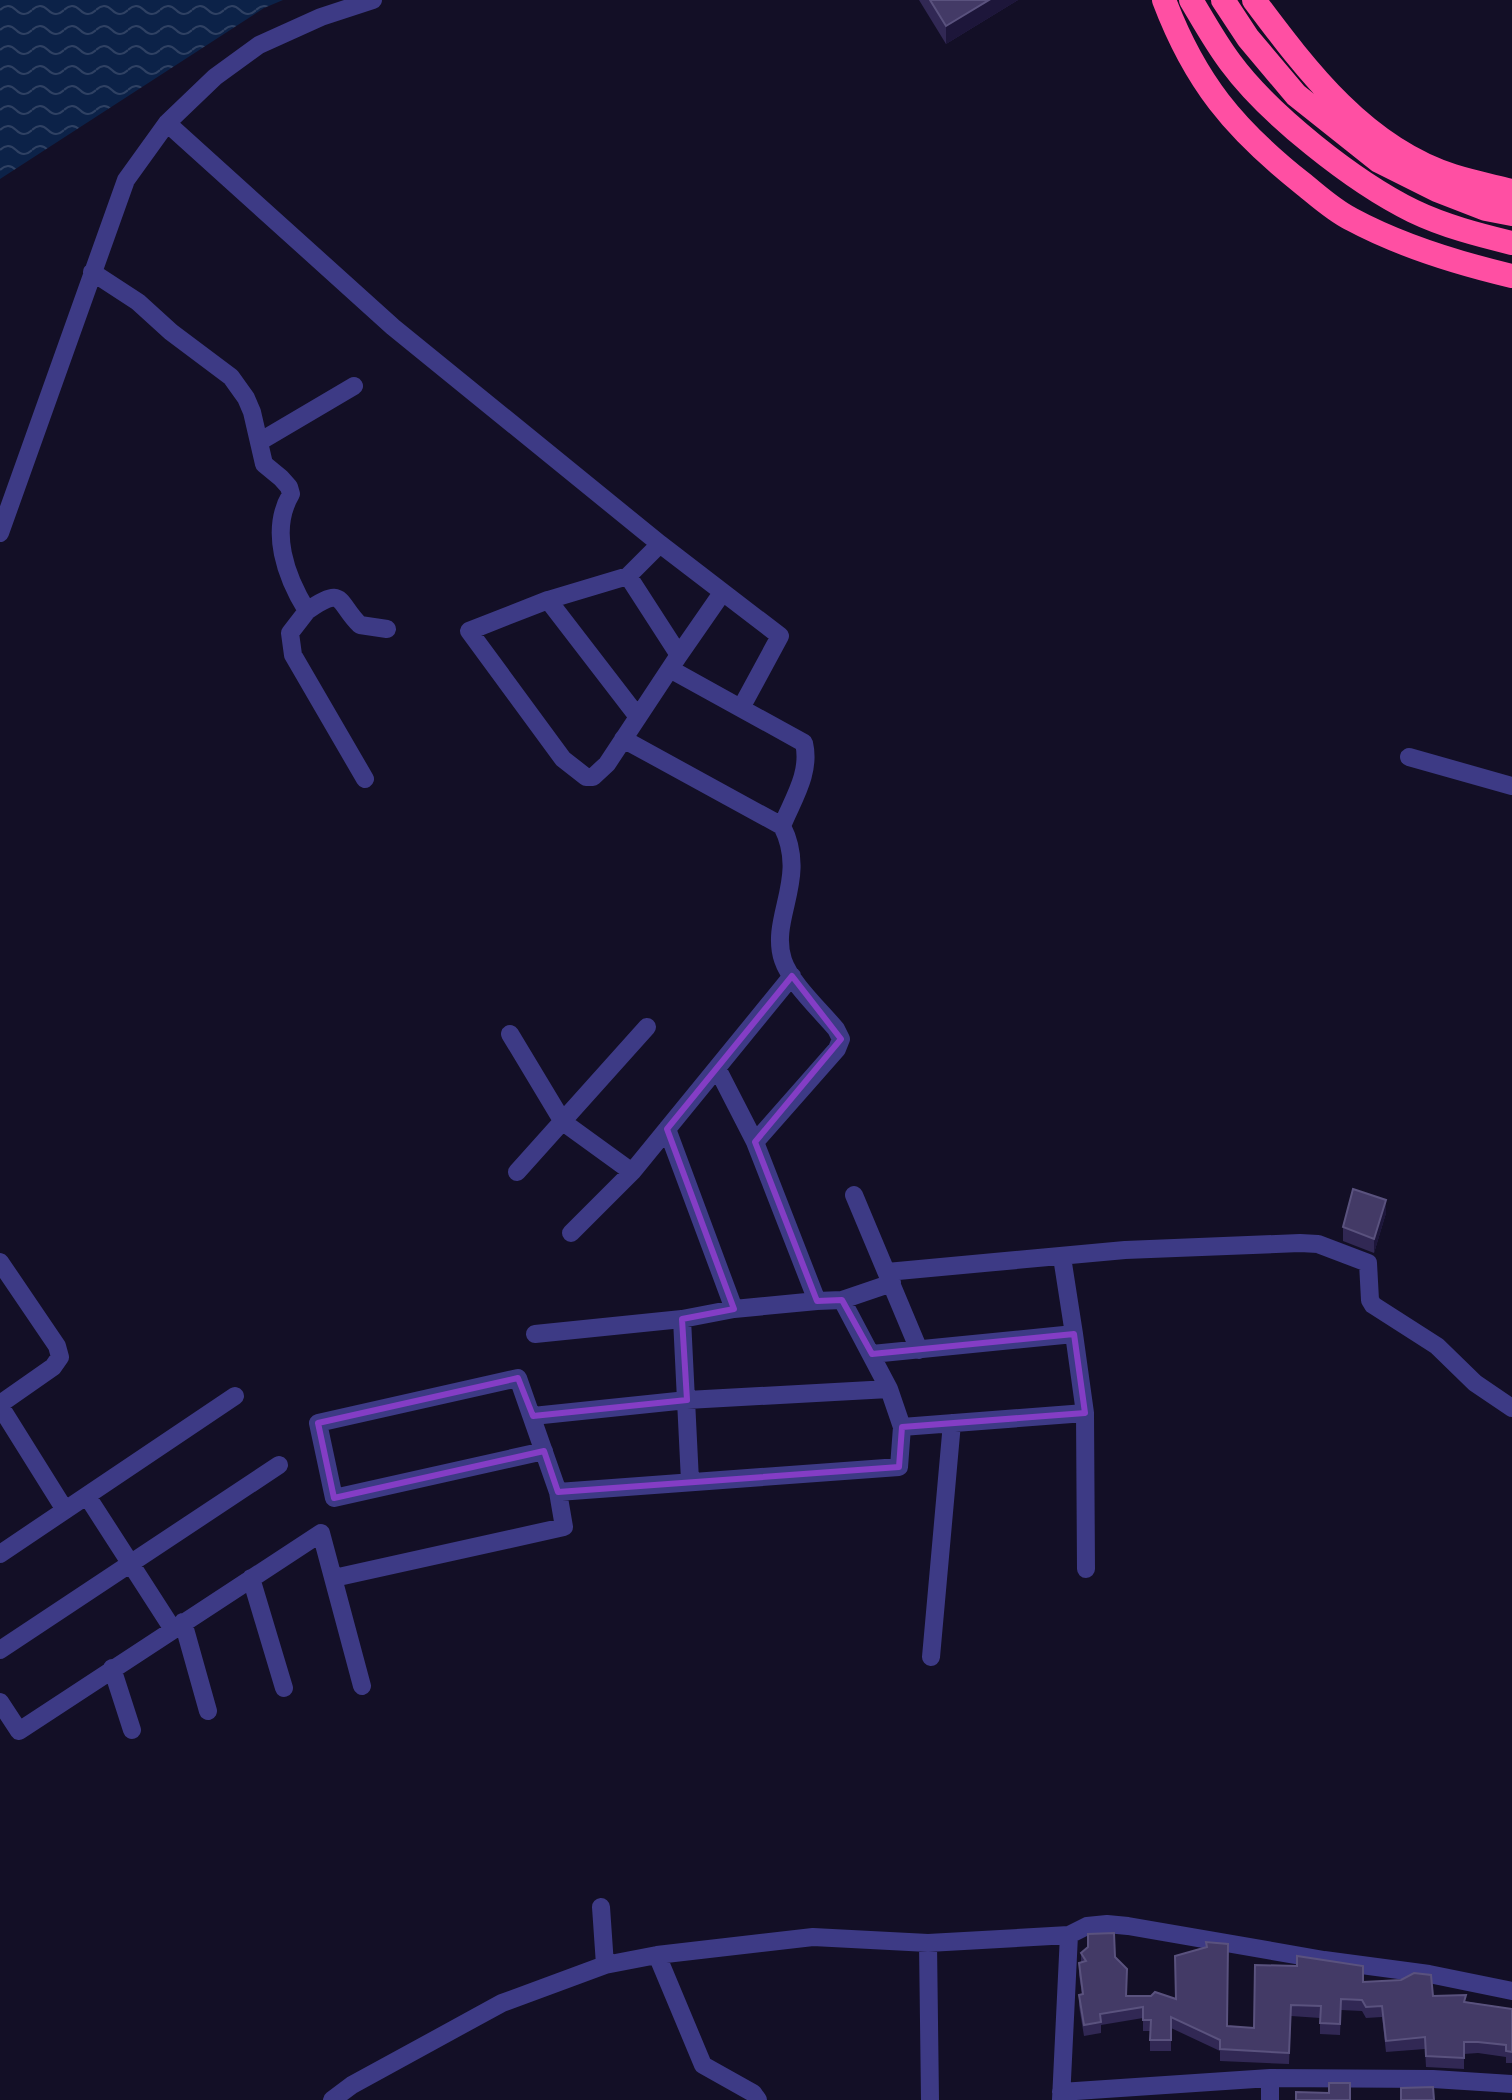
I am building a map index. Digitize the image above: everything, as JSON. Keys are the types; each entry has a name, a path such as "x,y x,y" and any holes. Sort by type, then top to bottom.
{"highway":[{"path":"1164,0 1176,30 1227,115 1260,149 1323,200 1348,218 1403,244 1512,276"},
{"path":"1191,0 1239,73 1274,111 1337,163 1414,211 1512,243"},
{"path":"1223,0 1248,38 1296,95 1379,161 1437,190 1486,209 1512,214"},
{"path":"1254,0 1329,94 1375,134 1417,161 1452,176 1512,191"}],"street":[{"path":"0,533 126,180 167,123 215,77 259,45 321,17 373,0"},
{"path":"167,123 393,327 660,544 780,636 741,708"},
{"path":"92,272 138,302 171,332 231,377 246,398 264,464 289,487 291,494 282,510 281,542 286,567 307,611"},
{"path":"259,442 354,386"},
{"path":"660,544 628,576 548,600 469,631 563,759 586,777 593,777 607,764 722,593"},
{"path":"628,576 675,662 741,708 804,743 807,756 805,772 782,826"},
{"path":"365,779 293,655 290,633 307,611 335,597 344,603 360,625 387,629"},
{"path":"548,600 638,717"},
{"path":"623,739 782,826 789,841 792,878 781,948 784,963 841,1039 837,1049 755,1142"},
{"path":"1409,757 1512,786"},
{"path":"571,1233 632,1172 792,976"},
{"path":"517,1172 647,1027"},
{"path":"510,1034 563,1122 632,1172"},
{"path":"717,1068 755,1142 817,1301"},
{"path":"667,1129 734,1309"},
{"path":"854,1195 919,1350"},
{"path":"535,1334 682,1319 734,1309 842,1300 890,1278 1062,1257 1125,1250 1318,1244 1368,1263 1373,1305 1437,1346 1475,1383 1512,1408"},
{"path":"1062,1257 1085,1413 1086,1569"},
{"path":"0,1262 57,1346 60,1357 53,1367 0,1405 65,1510"},
{"path":"558,1492 899,1467 902,1427 889,1389 842,1300"},
{"path":"682,1319 690,1481"},
{"path":"872,1354 1074,1334"},
{"path":"334,1578 564,1527 558,1492 533,1416 518,1378 318,1423 334,1498 544,1451"},
{"path":"533,1416 687,1400 889,1389"},
{"path":"0,1554 235,1396"},
{"path":"902,1427 1085,1413"},
{"path":"931,1657 952,1423"},
{"path":"0,1650 279,1465"},
{"path":"87,1496 130,1563 178,1625 208,1711"},
{"path":"0,1702 19,1731 321,1533 362,1686"},
{"path":"251,1578 284,1688"},
{"path":"112,1668 132,1730"},
{"path":"601,1907 605,1965"},
{"path":"332,2100 352,2085 502,2003 605,1965 657,1955 813,1937 928,1943 1069,1935 1087,1926 1107,1924 1429,1974 1512,1991"},
{"path":"1069,1935 1061,2096 1270,2078 1433,2079 1512,2084"},
{"path":"928,1943 930,2100"},
{"path":"657,1955 703,2065 753,2093 758,2100"},
{"path":"1270,2078 1270,2100"}],"highlighted area":[{"path":"792,976 841,1039 755,1142 817,1301 842,1300 872,1354 1074,1334 1085,1413 902,1427 899,1467 558,1492 544,1451 334,1498 318,1423 518,1378 533,1416 687,1400 682,1319 734,1309 667,1129"}],"water":[{"path":"0,0 283,0 264,8 0,179"}],"building":[{"path":"930,0 989,0 946,26"},
{"path":"1353,1189 1386,1200 1374,1239 1343,1227"},
{"path":"1114,1933 1115,1957 1127,1969 1126,1996 1151,1996 1155,1992 1176,1999 1175,1956 1207,1947 1206,1942 1228,1944 1227,2026 1254,2028 1255,1965 1297,1966 1297,1956 1363,1966 1363,1982 1401,1980 1414,1973 1431,1975 1433,1996 1466,1995 1464,2002 1512,2009 1512,2052 1506,2051 1506,2045 1464,2042 1464,2058 1426,2056 1425,2037 1386,2041 1382,2006 1366,2007 1362,2000 1341,1999 1340,2024 1320,2023 1321,2006 1291,2005 1289,2053 1220,2049 1220,2040 1171,2017 1171,2040 1150,2040 1151,2020 1143,2020 1143,2007 1100,2014 1101,2022 1084,2025 1079,1995 1083,1994 1079,1963 1086,1961 1081,1953 1088,1947 1088,1934"},
{"path":"1329,2083 1350,2083 1350,2100 1296,2100 1296,2092 1329,2093"},
{"path":"1433,2087 1434,2100 1401,2100 1401,2088"}]}
